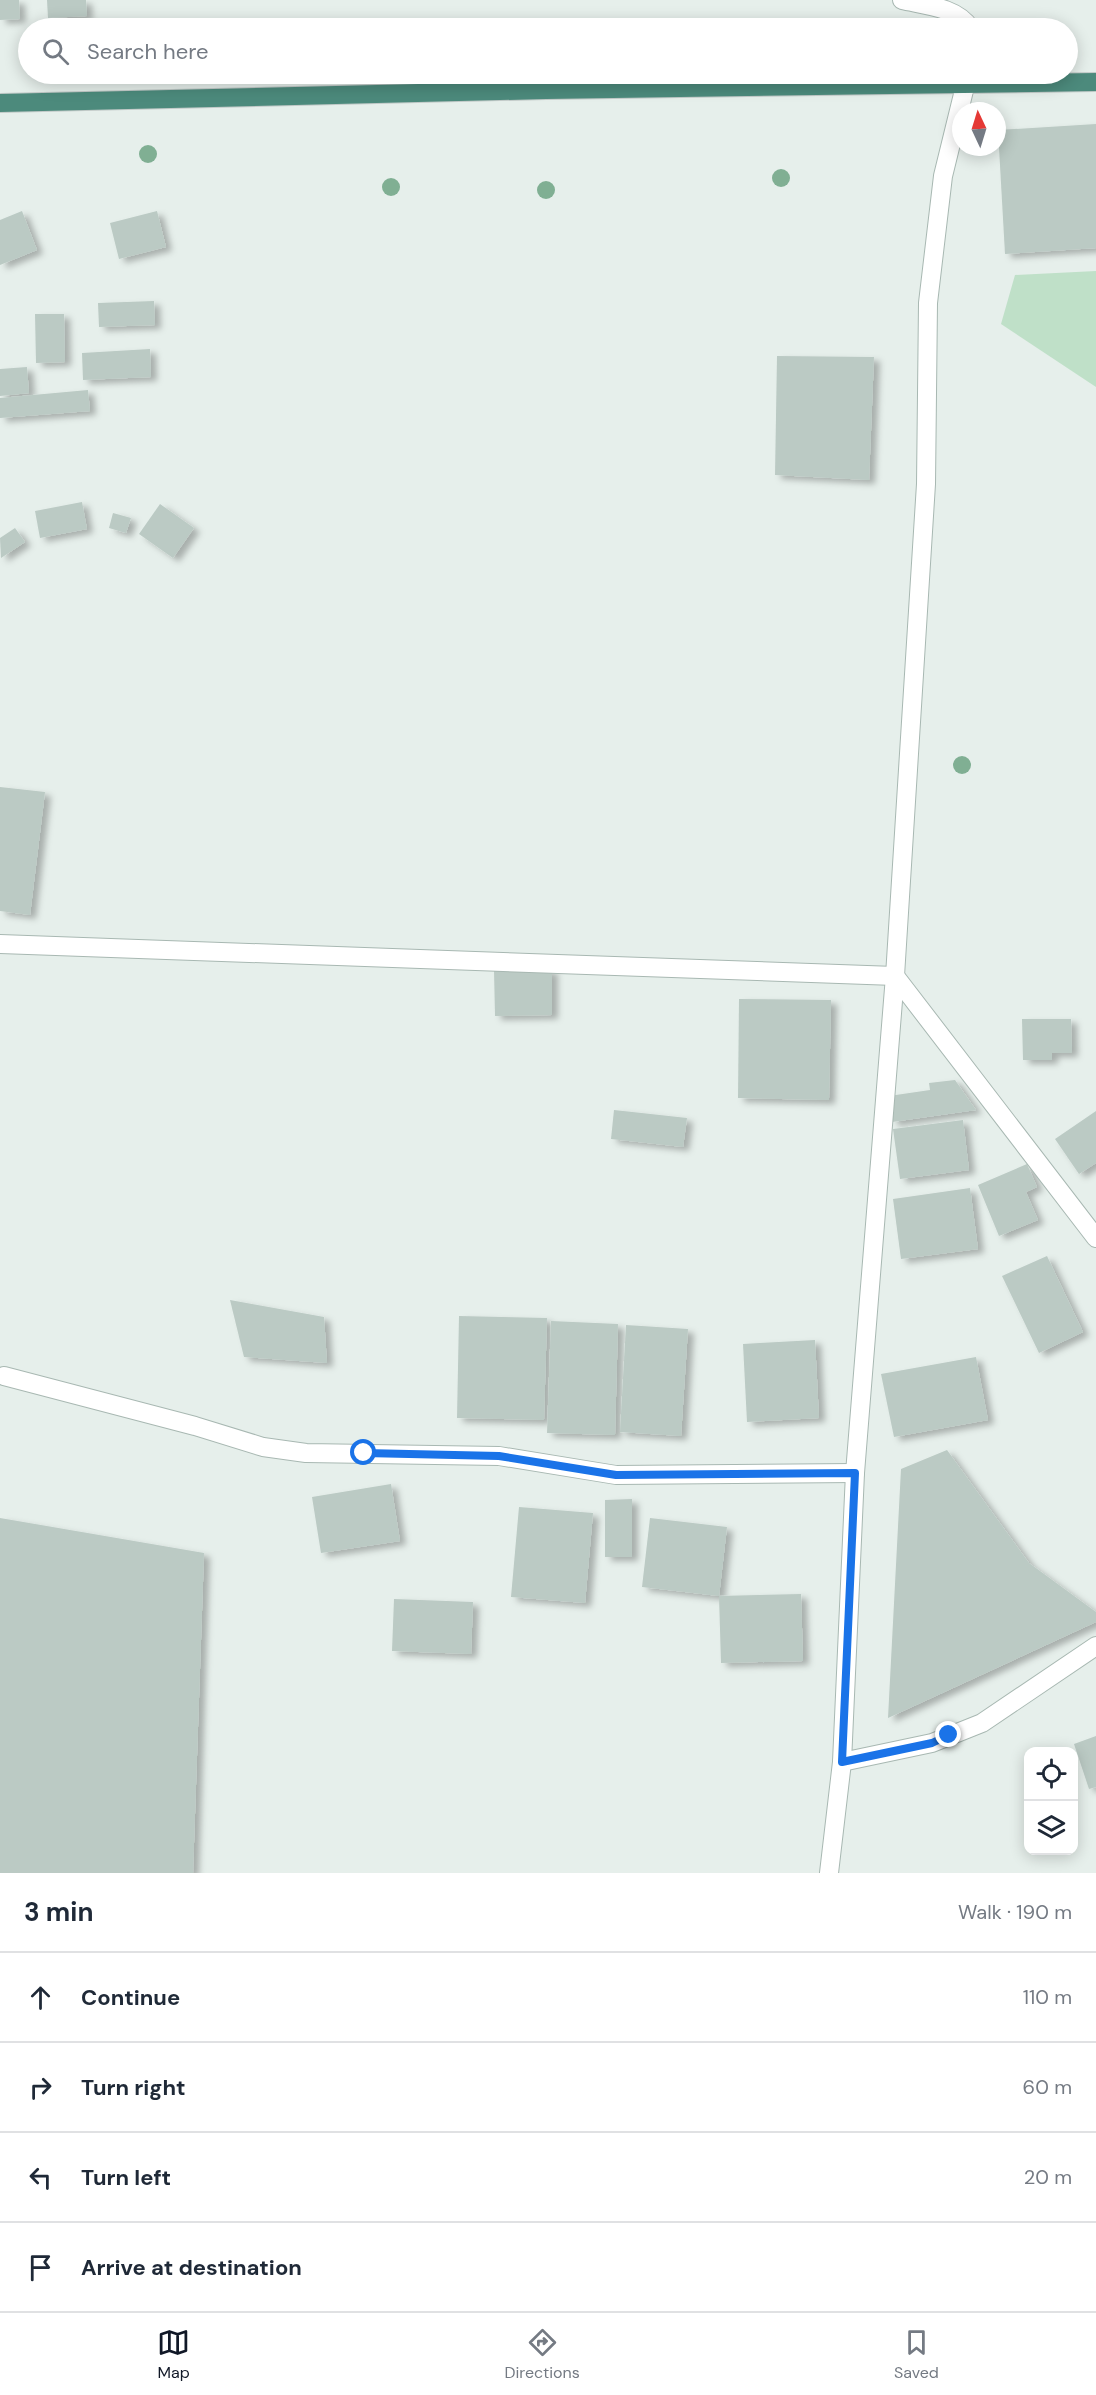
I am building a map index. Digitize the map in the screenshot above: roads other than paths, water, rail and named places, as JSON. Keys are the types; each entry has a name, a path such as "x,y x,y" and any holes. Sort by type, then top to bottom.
{"highway":[{"path":"1078,81 1096,82"},
{"path":"0,103 756,84"}],"street":[{"path":"902,0 942,8 960,18"},
{"path":"829,1873 842,1762 855,1473 895,976 926,484 928,303 943,176 966,84"},
{"path":"0,944 895,976"},
{"path":"895,976 1096,1238"},
{"path":"4,1376 263,1446 306,1453 499,1456 616,1475 855,1473"},
{"path":"842,1762 932,1743 982,1723 1096,1646"}]}
